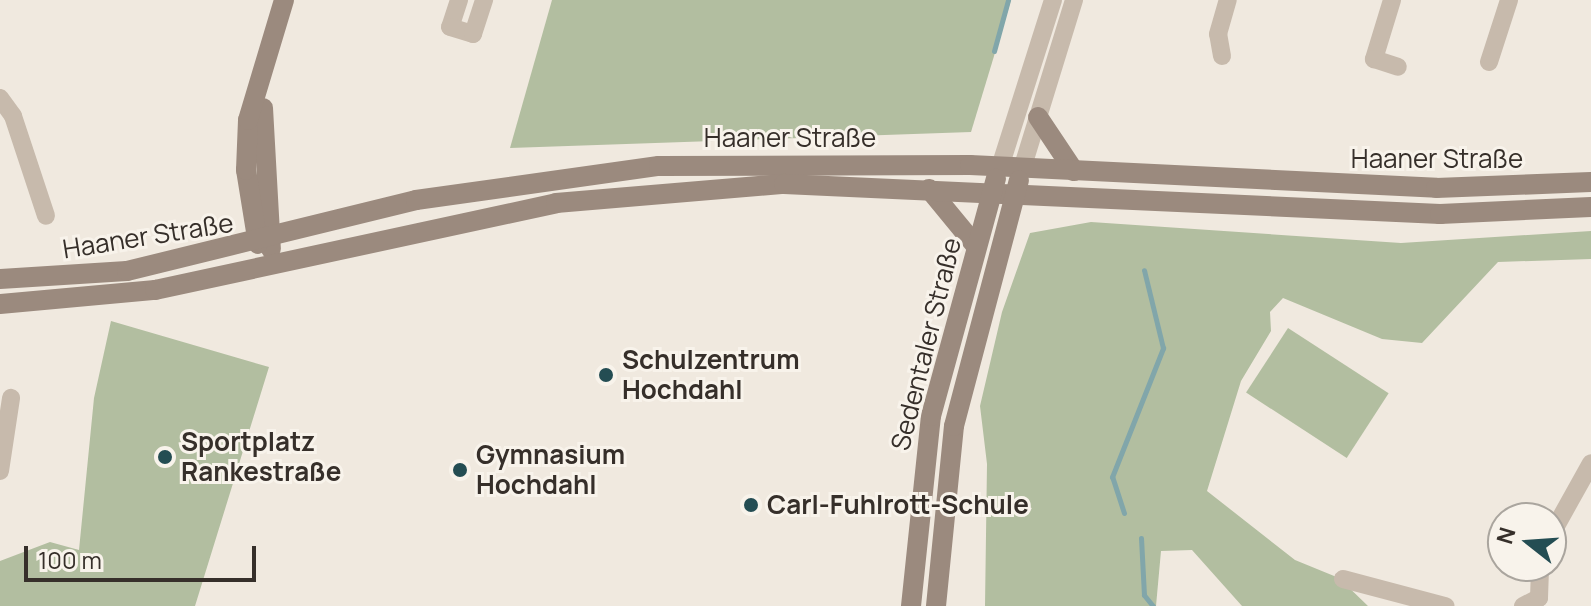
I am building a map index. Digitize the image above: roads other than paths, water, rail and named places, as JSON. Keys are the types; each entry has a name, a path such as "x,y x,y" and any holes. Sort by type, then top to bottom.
{"main road":[{"path":"284,0 269,44 246,147 268,245 289,260"},
{"path":"1038,117 1074,171"},
{"name":"Haaner Straße","path":"0,279 127,271 268,245 416,200 602,172 775,160 1000,167 1436,188 1591,182"},
{"name":"Sedentaler Straße","path":"911,606 931,416 1000,167"},
{"name":"Sedentaler Straße","path":"936,606 954,426 1022,169"},
{"name":"Haaner Straße","path":"0,304 100,297 238,273 556,203 784,184 1016,192 1440,214 1591,207"},
{"path":"929,189 976,246"},
{"path":"238,273 268,245"}],"street":[{"path":"459,0 450,27 473,34 484,0"},
{"path":"1000,167 1053,0"},
{"path":"1022,169 1074,0"},
{"path":"1222,56 1218,34 1228,0"},
{"path":"1392,0 1374,59 1398,67"},
{"path":"1489,62 1509,0"},
{"path":"0,98 24,143 46,216"},
{"path":"0,471 11,398"},
{"path":"1567,506 1591,463"},
{"path":"1343,579 1445,606"},
{"path":"1538,603 1539,582"}],"waterway":[{"path":"994,51 1008,0"},
{"path":"1124,513 1112,477 1163,348 1144,270"},
{"path":"1141,538 1144,595 1153,606"}],"place":[{"name":"Schulzentrum Hochdahl","path":"606,375"},
{"name":"Sportplatz Rankestraße","path":"165,457"},
{"name":"Gymnasium Hochdahl","path":"460,470"},
{"name":"Carl-Fuhlrott-Schule","path":"751,505"}]}
